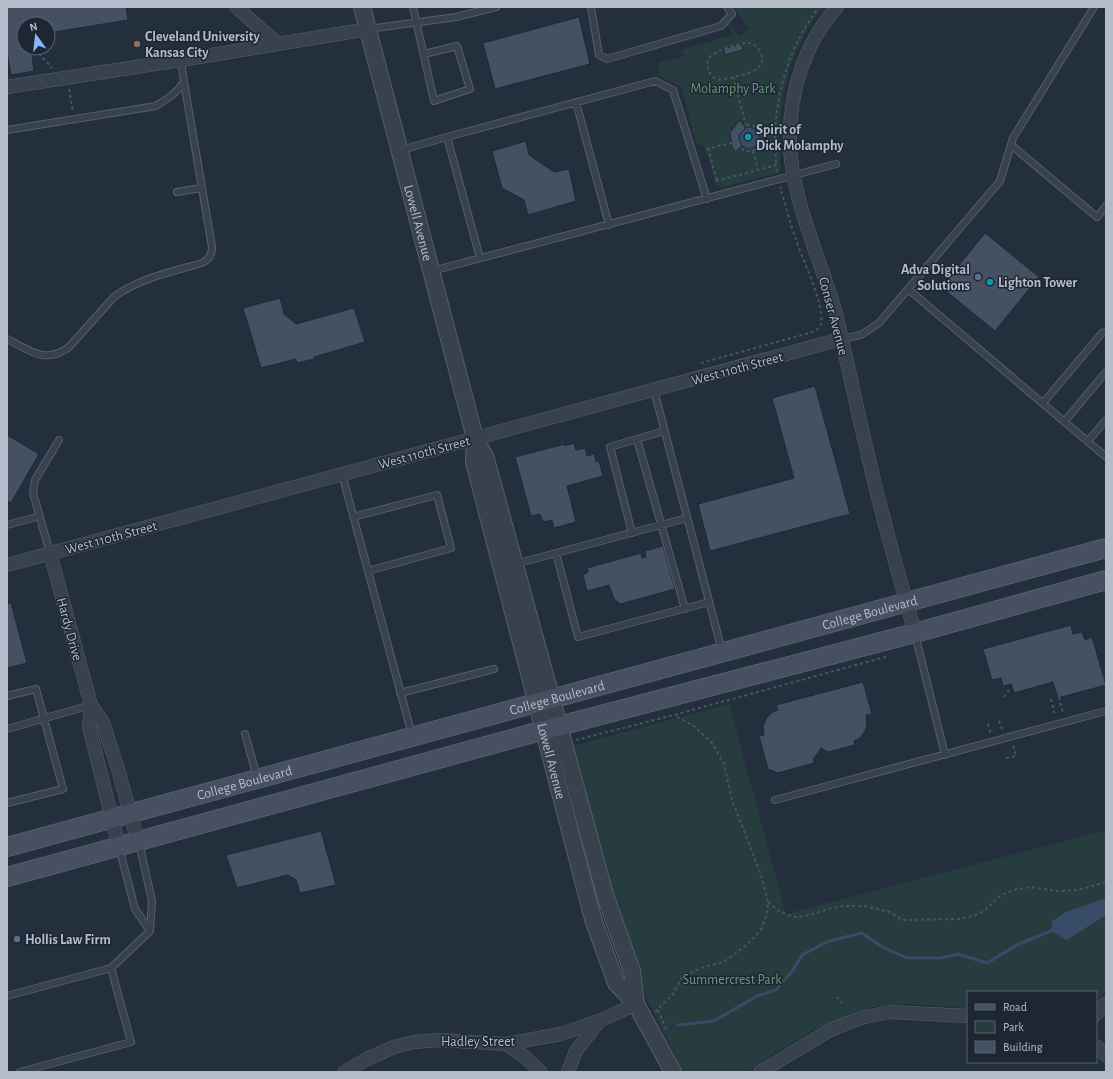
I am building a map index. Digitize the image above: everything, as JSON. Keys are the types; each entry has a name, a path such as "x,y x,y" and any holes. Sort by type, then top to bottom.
{"main road":[{"name":"College Boulevard","path":"7,847 1106,548"},
{"name":"College Boulevard","path":"7,877 551,728 915,633 1106,580"}],"street":[{"path":"236,7 278,44"},
{"name":"Lowell Avenue","path":"362,7 475,438 486,459 515,564 544,701"},
{"name":"Conser Avenue","path":"837,7 816,36 804,60 796,86 791,114 790,140 792,166 802,208 836,314 882,512 915,633"},
{"path":"7,87 368,29"},
{"name":"West 110th Street","path":"7,565 841,339"},
{"name":"Lowell Avenue","path":"475,438 474,462 544,701 588,903 595,926 616,983 636,1004 673,1072"},
{"name":"Hardy Drive","path":"50,553 91,705 103,723 131,813 138,842"},
{"name":"Hardy Drive","path":"91,705 89,726 119,847"},
{"path":"1097,1013 1106,1003"},
{"name":"Hadley Street","path":"344,1072 394,1046 414,1042 439,1040 506,1044 561,1034 598,1021 636,1004"},
{"path":"760,1072 832,1029 864,1017 890,1012 967,1016"},
{"path":"568,1072 576,1051 598,1021"},
{"path":"506,1044 525,1057 542,1072"},
{"path":"1097,1047 1106,1055"}],"lane":[{"path":"413,7 434,101 470,89 457,46 424,54"},
{"path":"368,29 456,17 496,7"},
{"path":"591,7 599,55 607,59 721,26 732,14 727,7"},
{"path":"841,339 861,335 879,323 1000,181 1013,138 1094,7"},
{"path":"7,338 38,355 44,356 56,354 69,347 114,297 123,290 141,282 207,260 210,256 212,247 201,188 181,60"},
{"path":"399,150 655,81 673,90 707,199"},
{"path":"7,130 156,106 169,98 184,82"},
{"path":"576,102 609,224"},
{"path":"447,137 480,258"},
{"path":"1011,145 1097,217 1106,206"},
{"path":"431,272 836,164"},
{"path":"177,192 201,188"},
{"path":"908,289 1106,457"},
{"path":"1043,402 1102,333 1106,332"},
{"path":"1065,421 1106,372"},
{"path":"654,390 722,653"},
{"path":"1088,441 1106,420"},
{"path":"632,533 610,447 664,431"},
{"path":"637,438 685,608"},
{"path":"50,553 33,493 35,480 59,440"},
{"path":"342,474 412,737"},
{"path":"353,517 436,495 451,548 368,571"},
{"path":"7,525 40,516"},
{"path":"515,564 687,518"},
{"path":"556,553 578,637 709,602"},
{"path":"915,633 945,755"},
{"path":"400,693 494,669"},
{"path":"7,696 36,689 45,718 62,788 7,803"},
{"path":"7,729 91,705"},
{"path":"775,800 1106,711"},
{"path":"245,734 258,779"},
{"path":"7,996 111,968 150,931 152,901 138,842"},
{"path":"119,847 135,908 150,931"},
{"path":"20,1072 131,1042 111,968"}],"path":[{"path":"750,43 758,48 762,61 758,68 753,72 733,77 722,80 716,79 711,75 707,63 710,57 719,51 743,44 750,43"},
{"path":"733,77 746,125"},
{"path":"746,125 754,125 758,127 762,134 762,143 753,151 743,150 736,142 736,134 738,130 746,125"},
{"path":"701,363 813,332 818,330 821,325 817,300 804,258 795,237 778,180 775,131 762,134"},
{"path":"736,142 707,149 717,181 776,165"},
{"path":"753,151 758,170"},
{"path":"573,741 890,656"},
{"path":"1004,697 1009,690"},
{"path":"1059,696 1064,713"},
{"path":"1051,699 1055,716"},
{"path":"646,1022 673,994 682,977 701,968 723,962 735,954 752,940 762,928 767,914 768,902 761,875 732,800 724,764 712,743 694,726 674,715"},
{"path":"988,724 991,735"},
{"path":"768,902 779,911 793,917 806,916 843,906 864,906 890,912 902,920 960,918 973,916 984,911 1000,896 1013,890 1030,887 1058,891 1078,890 1106,882"},
{"path":"837,997 842,1003"}],"green space":[{"name":"Molamphy Park","path":"733,7 824,7 800,44 786,83 780,125 781,168 778,173 723,187 717,186 715,183 706,148 696,142 681,87 660,76 658,63 684,56 682,50 734,34 728,26 729,24 739,36 749,29"},
{"name":"Summercrest Park","path":"729,704 786,914 1106,830 1106,991 1097,999 1097,991 967,991 967,1008 903,1004 878,1006 858,1011 812,1031 747,1072 683,1072 643,990 627,945 572,747"}],"water":[{"path":"749,128 756,131 759,138 756,145 749,148 742,145 739,138 742,131"},
{"path":"1106,898 1106,915 1067,940 1051,931 1052,921 1066,912"}],"building":[{"path":"7,7 126,7 128,20 56,32 56,16 16,16 16,56 32,56 34,71 11,75 7,52"},
{"path":"579,17 590,64 495,89 483,43"},
{"path":"741,44 743,50 725,55 724,49"},
{"path":"741,120 745,129 740,134 739,139 742,146 735,152 732,147 730,133"},
{"path":"526,141 529,155 554,172 569,169 576,201 528,215 524,200 502,188 492,151"},
{"name":"Lighton Tower","path":"985,233 1039,277 995,331 941,287"},
{"path":"280,298 284,314 296,324 354,308 365,342 314,357 314,359 297,363 296,359 261,368 243,308"},
{"path":"815,386 850,514 710,551 698,504 794,478 772,398"},
{"path":"7,435 39,454 11,503 7,501"},
{"path":"574,443 576,450 585,448 587,456 594,454 596,462 599,461 603,476 567,486 576,522 554,528 552,520 543,522 540,514 531,516 515,457"},
{"path":"663,546 675,589 620,604 614,599 609,585 587,591 583,575 588,572 587,568 641,553 642,558 646,557 645,551"},
{"path":"11,603 27,663 7,668 7,604"},
{"path":"1071,625 1073,634 1082,632 1085,640 1092,637 1106,685 1058,698 1053,682 1014,693 1011,684 1003,686 1001,678 992,680 983,649"},
{"path":"863,682 872,714 866,715 867,724 865,731 860,738 854,741 855,745 828,752 821,748 813,760 814,763 778,773 768,769 759,736 764,735 763,727 766,719 771,713 778,710 776,705"},
{"path":"321,831 336,885 300,893 296,880 288,875 237,888 226,855"}],"waterway":[{"path":"678,1025 714,1021 757,996 776,990 793,970 802,955 829,941 862,933 882,947 907,958 941,958 958,954 987,963 1019,944 1051,931"}],"place":[{"name":"Cleveland University Kansas City","path":"137,44"},
{"name":"Spirit of Dick Molamphy","path":"748,137"},
{"name":"Adva Digital Solutions","path":"978,277"},
{"name":"Lighton Tower","path":"990,282"},
{"name":"Hollis Law Firm","path":"17,939"}]}
